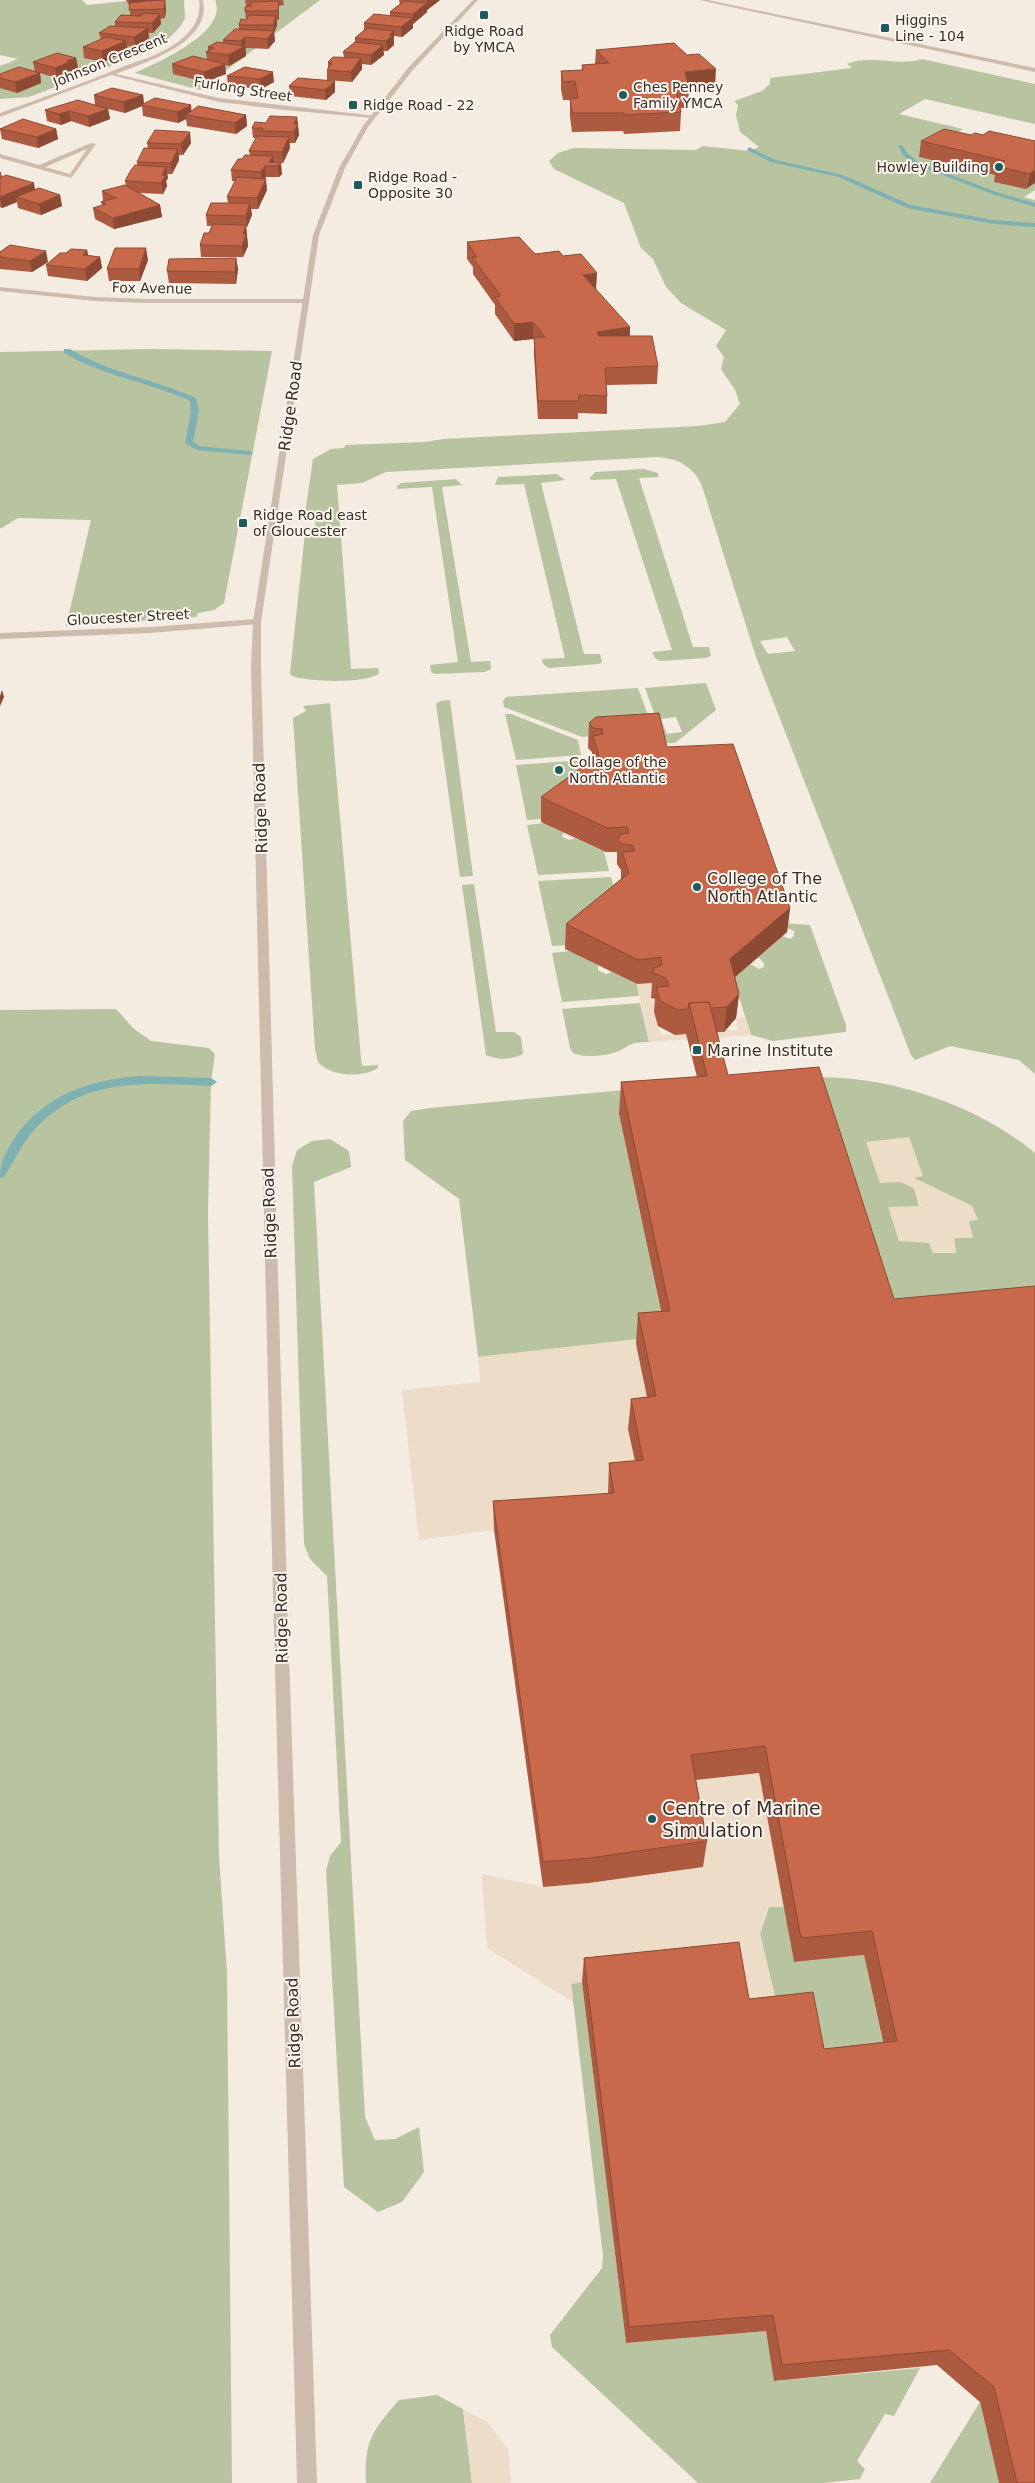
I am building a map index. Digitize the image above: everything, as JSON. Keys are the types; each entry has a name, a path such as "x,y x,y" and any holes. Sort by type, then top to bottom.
{"street":[{"name":"Johnson Crescent","path":"0,115 112,74 170,49 183,40 199,22 203,7 201,0"},
{"name":"Ridge Road","path":"307,2483 280,1606 279,1496 266,1120 256,674 257,622 316,235 353,147 373,116 401,78 476,0"},
{"path":"701,0 1035,70"},
{"name":"Furlong Street","path":"112,74 196,96 226,101 320,113 373,116"},
{"path":"0,106 14,109"},
{"path":"0,156 71,176 94,144 40,167"},
{"name":"Fox Avenue","path":"0,289 135,300 305,301"},
{"name":"Gloucester Street","path":"0,636 150,630 257,622"}],"green space":[{"path":"0,0 82,0 87,5 135,0 184,0 185,18 180,27 160,47 29,97 0,99 0,66 18,59 0,55"},
{"path":"215,0 320,0 200,90 135,73 174,54 202,35 212,24 216,12"},
{"path":"922,59 1035,84 1035,124 925,99 899,114 963,129 920,157 1002,176 1026,189 1035,183 1035,190 1024,197 1035,200 1035,1074 1019,1060 950,1046 915,1060 911,1055 756,657 702,486 695,474 684,465 672,459 657,457 386,472 362,483 337,485 351,669 378,668 379,673 373,677 363,679 323,681 299,678 292,676 290,673 305,533 313,533 316,529 315,521 304,521 313,459 331,449 344,448 346,445 698,426 725,422 740,404 735,390 721,369 724,357 716,346 726,330 681,303 666,287 653,259 641,248 624,203 554,169 549,161 558,153 574,148 696,150 703,146 750,151 759,147 740,132 736,115 738,105 734,101 762,91 770,84 770,78 852,68 847,64 856,61 913,61","holes":["787,637 795,651 768,654 760,641"]},
{"path":"151,349 272,351 224,603 214,610 198,613 197,617 66,626 91,520 18,518 0,529 0,352"},
{"path":"644,469 658,473 658,477 639,478 693,647 709,647 711,656 706,658 660,661 655,658 652,652 672,650 616,479 591,480 590,478 595,472"},
{"path":"557,474 565,480 541,483 584,654 600,654 602,662 599,664 549,668 543,664 542,659 565,658 524,484 495,485 498,477"},
{"path":"456,479 462,485 442,487 471,662 490,661 491,669 485,672 435,674 431,672 430,665 458,662 432,487 397,489 397,486 401,483"},
{"path":"706,683 716,710 675,743 665,743 645,688","holes":["676,717 682,732 667,734 661,719"]},
{"path":"638,688 654,732 582,737 504,707 503,701 506,697"},
{"path":"450,700 473,876 460,877 436,704 440,701"},
{"path":"330,703 362,1066 378,1065 378,1068 371,1071 355,1074 338,1073 324,1067 318,1062 315,1049 293,718 306,711 303,706"},
{"path":"505,714 511,714 578,740 581,755 516,760"},
{"path":"583,760 590,784 544,819 527,820 516,765"},
{"path":"544,823 564,832 562,837 570,840 575,838 604,851 609,871 538,875 527,825"},
{"path":"611,877 619,904 570,945 552,946 538,881"},
{"path":"474,884 496,1032 514,1032 521,1037 523,1054 514,1057 500,1058 486,1055 462,885"},
{"path":"783,923 810,925 846,1025 846,1032 773,1041 751,1035 733,978 750,964 759,969 764,967 764,963 758,957 782,936 790,939 794,936 794,931 785,927"},
{"path":"570,951 598,965 598,970 606,974 612,972 637,984 639,996 562,1002 552,953"},
{"path":"640,1003 649,1042 633,1044 616,1052 601,1055 583,1056 573,1053 570,1048 562,1009"},
{"path":"116,1009 133,1028 151,1041 209,1048 215,1054 211,1082 208,1213 219,1856 227,1973 232,2483 0,2483 0,1010"},
{"path":"788,1077 868,1081 919,1093 969,1112 1015,1138 1035,1153 1035,1316 887,1329","holes":["909,1137 922,1176 912,1177 972,1206 977,1220 969,1220 954,1238 956,1253 933,1253 914,1188 901,1182"]},
{"path":"668,1086 619,1114 666,1336 478,1357 459,1199 405,1160 403,1121 411,1111 430,1108"},
{"path":"330,1139 349,1151 351,1167 314,1182 365,2117 375,2140 395,2139 419,2127 424,2172 402,2202 378,2212 344,2187 326,1871 330,1856 341,1842 327,1576 310,1559 304,1544 292,1166 297,1150 312,1141"},
{"path":"769,1907 784,1907 794,1962 864,1955 887,2063 816,2071 780,2018 760,1934"},
{"path":"582,1982 626,2343 766,2331 775,2381 920,2368 894,2416 885,2414 857,2461 865,2469 860,2479 824,2483 698,2483 552,2347 550,2335 602,2268 603,2256 571,1983"},
{"path":"437,2395 463,2409 472,2483 366,2483 368,2446 382,2420 399,2400"},
{"path":"980,2402 999,2483 930,2483"}],"shaded area":[{"path":"659,982 651,998 659,1003 658,1026 661,1035 738,1030 736,1018 745,1017 751,1035 649,1042 637,984"},
{"path":"909,1137 923,1176 914,1178 972,1206 978,1220 969,1221 973,1238 954,1238 956,1253 933,1253 929,1243 899,1241 888,1207 921,1206 914,1188 901,1182 880,1183 866,1142"},
{"path":"666,1336 653,1426 641,1490 612,1523 494,1530 419,1540 402,1390 480,1382 478,1357"},
{"path":"759,1773 784,1907 768,1907 760,1934 780,2018 582,1982 571,1984 573,2002 487,1948 482,1874 543,1887 589,1883 702,1867 687,1781"},
{"path":"463,2409 487,2422 508,2449 511,2483 472,2483"}],"building":[{"path":"165,0 164,9 129,10 130,3"},
{"path":"279,1 278,11 245,11 245,7 251,6 251,2"},
{"path":"404,1 427,3 413,14 390,12"},
{"path":"143,13 160,14 152,23 115,22 121,15 141,16"},
{"path":"374,14 413,18 401,27 364,23"},
{"path":"249,15 276,16 273,25 239,25 241,19 246,20"},
{"path":"110,26 148,28 134,37 99,33"},
{"path":"367,28 394,31 389,35 393,35 386,41 355,38"},
{"path":"235,29 274,31 267,39 245,37 241,41 223,40"},
{"path":"106,37 126,41 102,51 83,47"},
{"path":"217,42 245,46 228,55 206,52 214,48 208,47"},
{"path":"355,42 383,45 371,55 343,52"},
{"name":"Ches Penney Family YMCA","path":"674,43 687,55 699,54 716,69 685,72 689,89 676,90 681,112 624,115 624,113 572,113 570,99 578,98 575,81 563,82 561,71 583,70 582,65 609,63 596,50"},
{"path":"57,53 76,58 55,68 33,62"},
{"path":"193,56 225,64 204,72 172,64"},
{"path":"333,57 361,58 351,72 327,70 332,63 328,62"},
{"path":"19,67 40,73 15,82 0,78 0,74"},
{"path":"245,67 273,72 260,79 227,76"},
{"path":"298,78 335,81 325,90 289,86"},
{"path":"112,88 143,95 123,102 94,95"},
{"path":"155,98 191,105 177,112 141,105"},
{"path":"78,100 108,109 88,116 69,111 59,114 45,110"},
{"path":"198,106 246,115 235,123 186,115"},
{"path":"270,116 297,117 294,124 298,124 294,132 262,131 263,128 252,128 255,122 266,123"},
{"path":"23,119 56,129 37,137 0,129"},
{"path":"944,129 971,135 975,133 983,135 989,131 1035,141 1035,170 1029,174 996,166 1005,161 921,141"},
{"path":"155,130 190,132 181,144 147,143"},
{"path":"257,136 289,137 282,152 249,151"},
{"path":"144,148 178,149 171,163 137,162"},
{"path":"245,155 273,156 269,162 281,163 278,166 265,166 261,172 231,170 238,159 242,159"},
{"path":"135,165 166,167 162,175 166,175 161,183 125,181"},
{"path":"6,175 34,183 0,197 0,178"},
{"path":"237,177 266,179 257,198 227,197"},
{"path":"125,185 160,205 113,218 93,208 106,204 101,202 116,198 102,191"},
{"path":"39,188 60,195 39,204 16,197"},
{"path":"211,203 250,203 246,216 206,215"},
{"path":"213,224 246,225 243,234 246,234 242,246 200,245 204,233 209,233"},
{"path":"519,237 535,254 559,251 563,256 581,254 597,273 583,275 630,327 597,332 599,336 652,336 658,366 605,368 607,396 579,395 578,401 538,401 534,337 545,337 533,322 514,324 495,297 501,296 472,257 477,257 467,242"},
{"path":"10,245 46,251 30,261 0,257 0,252"},
{"path":"115,248 146,248 139,269 107,269"},
{"path":"71,249 87,250 83,255 100,257 85,269 46,265 60,253 66,253"},
{"path":"236,258 235,272 167,271 169,259"},
{"name":"College of The North Atlantic","path":"659,713 667,747 733,744 790,908 730,959 739,994 727,1007 711,1008 709,1002 689,1003 688,1009 678,1010 660,1001 656,987 669,986 666,978 653,973 654,968 662,965 661,957 638,960 566,924 629,873 622,852 635,851 632,845 621,844 618,839 621,834 629,833 627,827 607,828 541,797 599,755 593,736 603,734 602,729 593,728 589,723 596,717"},
{"path":"709,1002 728,1075 819,1067 894,1299 1035,1286 1035,2483 1017,2483 994,2387 949,2350 782,2365 773,2315 629,2327 584,1958 739,1942 749,1999 813,1992 824,2049 897,2041 872,1931 801,1938 765,1746 691,1755 707,1841 590,1858 543,1862 493,1501 614,1493 609,1463 643,1460 631,1399 656,1396 638,1313 670,1311 621,1082 707,1076 689,1003"}],"waterway":[{"path":"900,146 905,154 916,163 997,194 1035,205"},
{"path":"749,149 773,161 841,176 909,207 993,222 1035,225"},
{"path":"67,351 97,367 161,387 193,400 195,411 189,443 197,448 249,453"},
{"path":"0,1174 31,1126 56,1104 77,1093 98,1085 141,1080 211,1082"}],"place":[{"name":"Ridge Road by YMCA","path":"484,15"},
{"name":"Higgins Line - 104","path":"885,28"},
{"name":"Ches Penney Family YMCA","path":"623,95"},
{"name":"Ridge Road - 22","path":"353,105"},
{"name":"Howley Building","path":"999,167"},
{"name":"Ridge Road - Opposite 30","path":"358,185"},
{"name":"Ridge Road east of Gloucester","path":"243,523"},
{"name":"Collage of the North Atlantic","path":"559,770"},
{"name":"College of The North Atlantic","path":"697,887"},
{"name":"Marine Institute","path":"697,1050"},
{"name":"Centre of Marine Simulation","path":"652,1819"}]}
